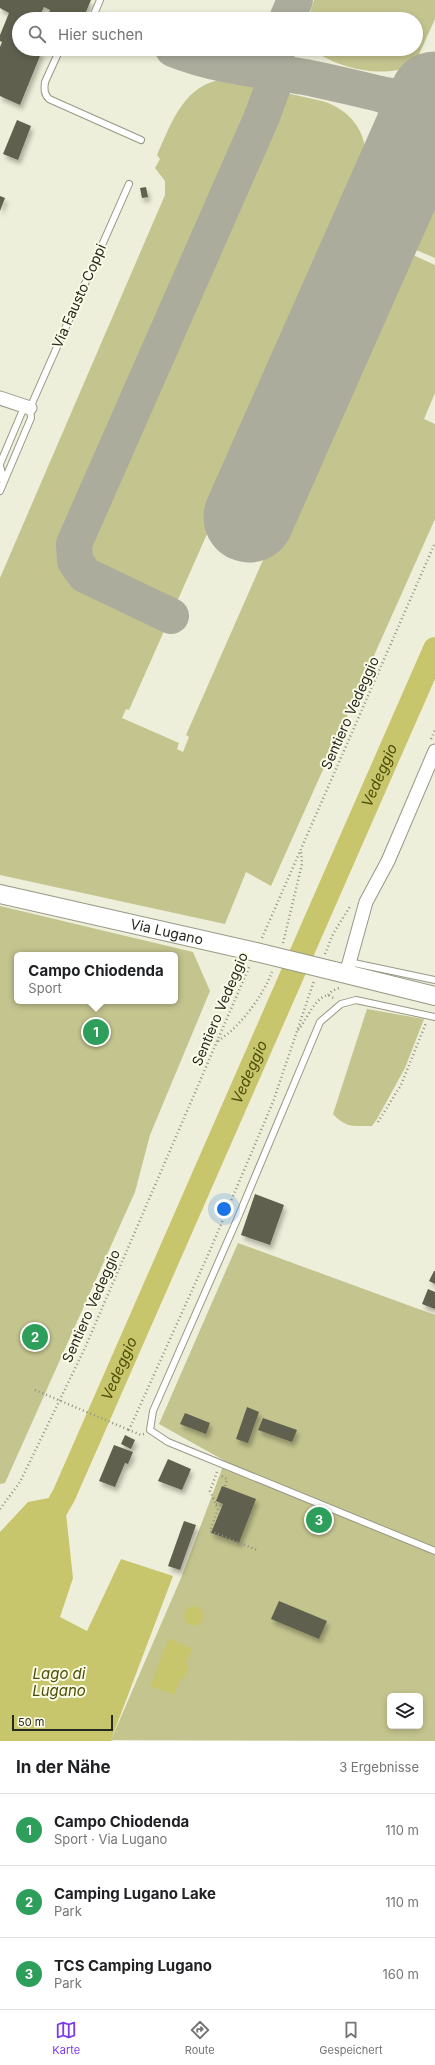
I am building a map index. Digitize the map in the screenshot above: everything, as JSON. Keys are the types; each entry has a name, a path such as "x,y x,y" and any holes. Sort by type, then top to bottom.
{"main road":[{"name":"Via Lugano","path":"0,894 256,952 334,968 435,996"}],"street":[{"path":"0,398 27,406"},
{"path":"334,968 388,861 435,751"}],"lane":[{"path":"95,12 100,0"},
{"path":"57,56 45,82 44,88 46,96 140,140"},
{"name":"Via Fausto Coppi","path":"0,465 128,184"},
{"path":"0,491 31,418 27,406"},
{"path":"0,465 2,473 0,478"},
{"path":"334,968 435,980"},
{"path":"432,1016 356,1000 341,1004 320,1022 236,1222 153,1411 150,1430 168,1442 435,1551"}],"path":[{"name":"Sentiero Vedeggio","path":"0,1509 20,1482 84,1350 435,543"},
{"path":"129,1430 208,1255 273,1102 297,1032 334,968 333,934 353,902"},
{"path":"297,1032 306,1021 318,1000 323,996 333,997 341,1004"},
{"path":"378,1122 401,1085 432,1016"},
{"path":"35,1390 60,1399 140,1435"},
{"path":"220,1464 210,1491 218,1509 210,1531 257,1550"},
{"path":"217,1472 227,1479 224,1487"},
{"path":"216,1504 222,1506"}],"green space":[{"path":"314,0 435,0 435,19 423,45 423,12 310,12"},
{"path":"322,56 418,56 415,63 404,68 391,71 362,70 334,62"},
{"path":"215,81 233,81 322,101 335,106 354,121 360,131 366,154 366,167 364,180 129,710 126,709 122,718 179,743 177,749 183,752 189,737 186,735 400,249 435,265 435,393 424,419 435,424 435,519 271,886 246,872 225,924 0,875 0,578 165,195 165,181 155,168 160,159 157,155 178,110 194,92"},
{"path":"435,170 435,258 402,244"},
{"path":"0,906 193,952 210,991 150,1135 135,1192 5,1483 0,1484"},
{"path":"367,1009 424,1019 405,1068 377,1119 372,1126 355,1126 342,1122 333,1114"},
{"path":"238,1243 435,1315 435,1741 111,1740 181,1578 225,1461 159,1424"}],"water":[{"name":"Lago di Lugano","path":"64,1495 73,1578 60,1617 87,1631 121,1559 173,1576 111,1740 113,1741 0,1741 0,1532 28,1502"},
{"path":"194,1606 201,1609 204,1616 201,1623 194,1626 187,1623 184,1616 187,1609"},
{"path":"169,1638 192,1649 186,1663 189,1668 185,1678 180,1680 174,1695 150,1686"}],"building":[{"path":"0,0 91,0 86,12 49,12 50,10 44,7 42,12 12,12 12,56 40,56 20,105 0,96 0,47 2,42 0,41 0,35 9,13 0,8"},
{"path":"17,120 31,126 18,160 3,154"},
{"path":"146,187 148,197 142,198 140,188"},
{"path":"0,196 5,198 0,211"},
{"path":"255,1194 284,1205 270,1245 241,1235"},
{"path":"435,1271 435,1284 429,1281"},
{"path":"428,1289 435,1292 435,1309 422,1304"},
{"path":"247,1407 259,1412 248,1443 236,1439"},
{"path":"185,1413 210,1423 206,1434 180,1424"},
{"path":"263,1418 297,1430 292,1442 258,1430"},
{"path":"125,1435 135,1440 131,1449 121,1444"},
{"path":"114,1445 133,1452 128,1464 125,1463 115,1487 99,1481"},
{"path":"168,1459 191,1469 182,1490 158,1481"},
{"path":"222,1486 256,1499 239,1543 211,1533 223,1504 216,1501"},
{"path":"184,1521 196,1525 180,1570 168,1566"},
{"path":"279,1601 327,1621 319,1639 271,1619"}],"waterway":[{"name":"Vedeggio","path":"48,1523 64,1495 435,649"}],"taxiway":[{"path":"290,12 295,0"},
{"path":"192,56 255,70 305,77 380,94"},
{"path":"171,616 85,575 75,561 74,544 261,119 274,84 276,56"},
{"path":"391,197 408,153 411,139 411,125 406,113 397,102 380,94 395,97 416,97 429,91 435,86"}],"runway":[{"path":"249,517 435,97"}],"place":[{"name":"Campo Chiodenda","path":"96,1032"},
{"name":"Camping Lugano Lake","path":"35,1337"},
{"name":"TCS Camping Lugano","path":"319,1520"}]}
